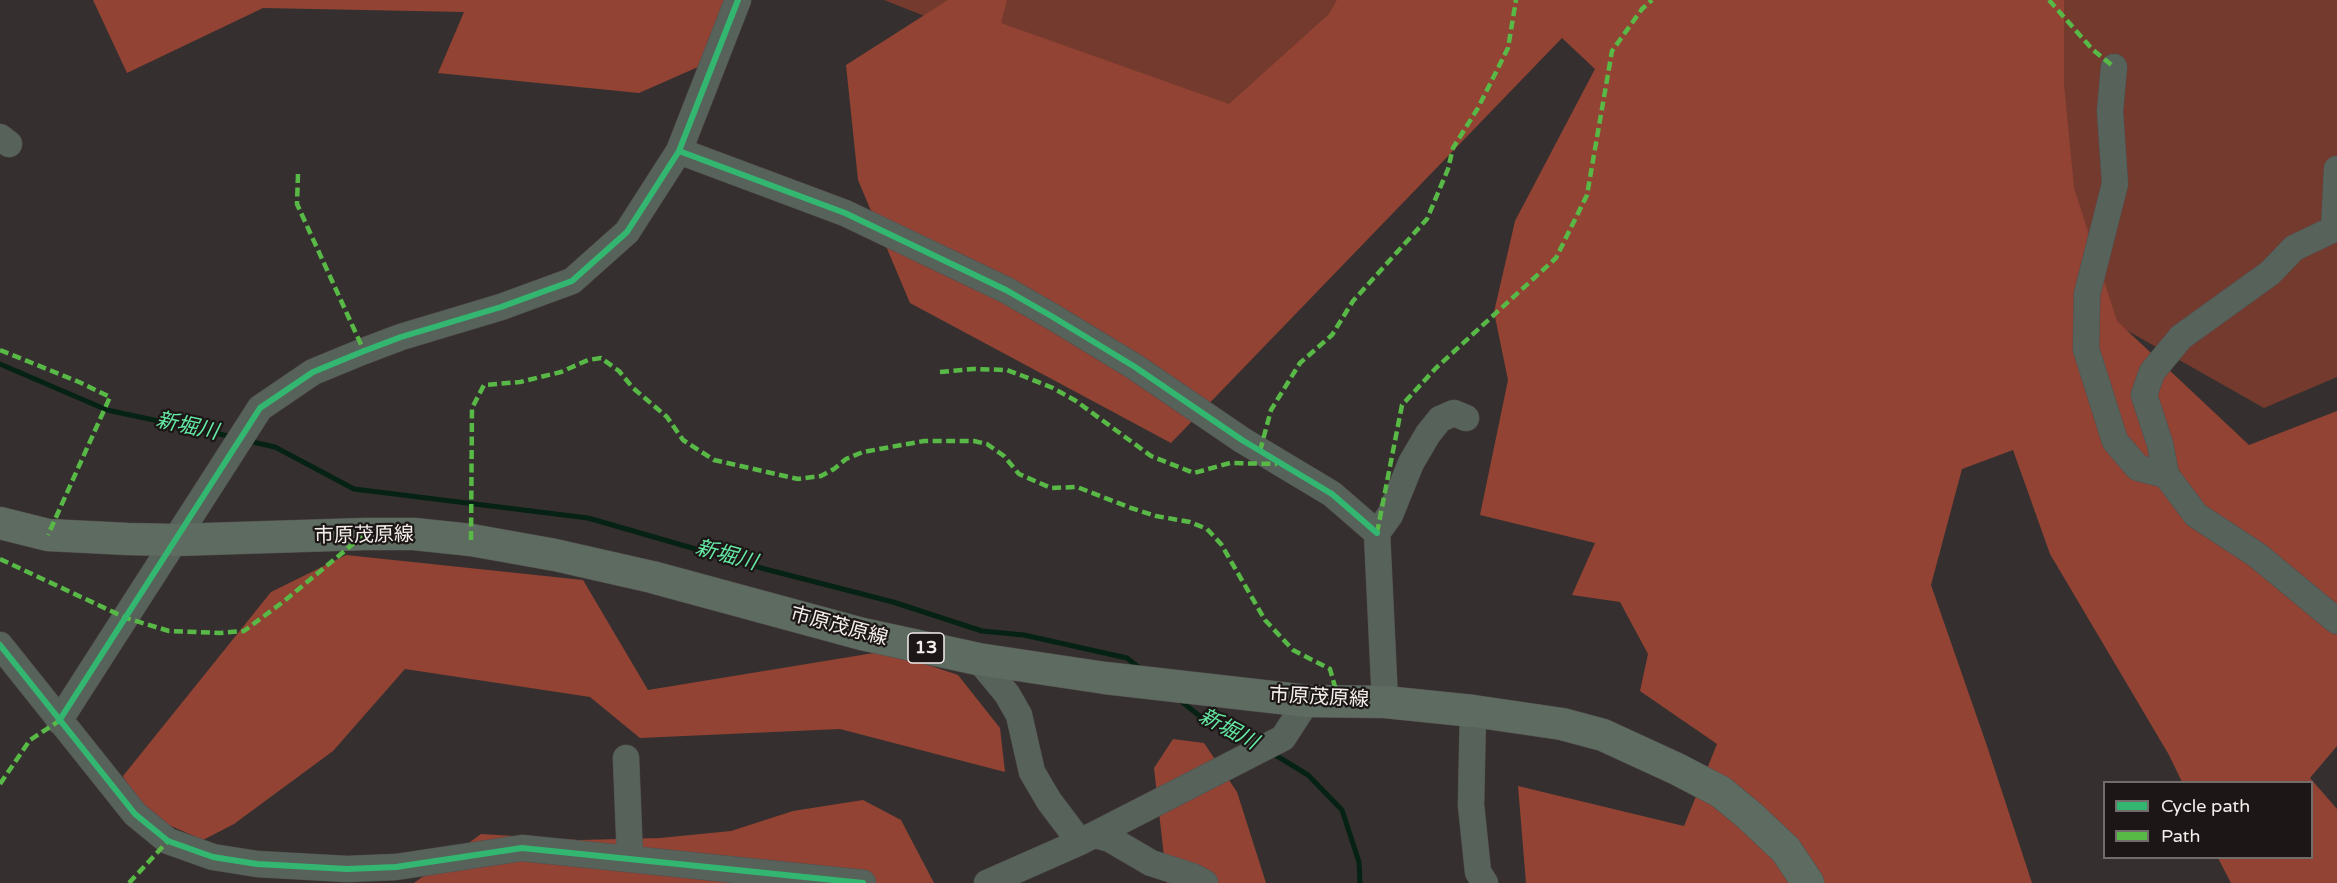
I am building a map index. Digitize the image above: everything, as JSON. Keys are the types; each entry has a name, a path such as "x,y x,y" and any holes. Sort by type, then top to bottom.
{"main road":[{"name":"市原茂原線","path":"0,523 48,535 175,540 365,534 414,534 471,540 641,574 862,634 978,659 1105,678 1307,700 1385,702 1473,711 1562,724 1603,735 1721,792 1786,850 1808,883"}],"street":[{"path":"59,721 260,408 314,372 364,351 401,337 501,307 572,281 627,232 680,151 738,0"},
{"path":"2114,67 2110,111 2115,184 2087,294 2086,349 2115,441 2138,468 2166,475"},
{"path":"680,151 845,213 1053,316 1242,440 1332,494 1377,533"},
{"path":"2337,169 2335,229 2294,248 2270,273 2181,337 2152,372 2144,394 2160,444 2166,475 2196,515 2256,555 2337,621"},
{"path":"1385,702 1377,533 1390,515 1411,462 1428,434 1440,420 1454,413 1466,418"},
{"path":"0,645 135,814 168,841 213,857 257,864 347,869 396,867 522,848 630,858 664,873 862,883"},
{"path":"978,659 1007,694 1019,715 1032,772 1049,801 1087,838 1110,839 1151,862 1192,876 1205,883"},
{"path":"987,883 1044,871 1087,838 1282,738 1307,700"},
{"path":"1473,711 1471,805 1478,872 1485,883"},
{"path":"626,758 630,858"},
{"path":"430,883 440,860"}],"shaded area":[{"path":"93,0 730,0 698,67 639,93 438,73 464,12 263,8 127,73"},
{"path":"884,0 1419,0 1304,166"},
{"path":"948,0 1007,0 1001,23 1229,104 1329,14 1337,0 2064,0 2064,84 2074,188 2117,321 2249,445 2337,411 2337,746 2310,778 2313,781 2182,781 2169,755 2050,554 2013,450 1962,469 1931,585 2032,883 1526,883 1518,786 1684,826 1717,744 1640,691 1648,654 1620,602 1572,595 1595,543 1480,515 1508,380 1494,312 1515,221 1595,69 1562,38 1171,443 910,303 858,180 846,65"},
{"path":"1563,0 2337,0 2337,377 2264,408 1690,83"},
{"path":"346,555 583,580 648,690 886,651 958,675 1000,728 1005,772 840,729 640,738 590,697 405,669 333,751 234,824 203,840 139,812 123,776 271,592"},
{"path":"1173,739 1204,743 1237,792 1266,883 1167,883 1154,768"},
{"path":"2313,781 2337,809 2337,883 2231,883 2219,859 2313,859"},
{"path":"863,800 901,820 934,883 414,883 481,834 580,840 660,838 731,831 793,811"}],"waterway":[{"name":"新堀川","path":"0,364 107,410 233,437"},
{"name":"新堀川","path":"248,441 275,447 354,489 588,518 765,569 893,602 982,631 1024,635 1127,658 1142,670"},
{"name":"新堀川","path":"1177,698 1206,721 1241,734 1256,744"},
{"name":"新堀川","path":"1272,753 1308,775 1342,810 1359,862 1360,883"}],"marked path":[{"path":"1260,451 1271,410 1300,363 1332,335 1353,301 1427,219 1448,169 1453,148 1478,108 1508,48 1516,0"},
{"path":"1377,533 1402,405 1436,368 1556,258 1587,195 1612,51 1642,9 1652,0"},
{"path":"2049,0 2092,49 2114,67"},
{"path":"298,174 297,204 364,351"},
{"path":"0,350 110,397 48,535"},
{"path":"471,540 472,408 484,385 520,382 561,372 588,360 601,358 619,371 633,388 667,417 683,440 714,460 798,479 821,476 846,459 863,452 924,441 974,441 987,444 1004,456 1019,474 1051,488 1077,487 1131,508 1156,516 1190,522 1207,529 1221,544 1265,620 1293,650 1330,669 1339,701"},
{"path":"940,372 973,369 1007,370 1023,376 1053,388 1076,401 1151,456 1194,473 1230,463 1277,464"},
{"path":"0,559 126,618 169,631 220,633 244,631 365,534"},
{"path":"0,784 30,740 59,721"},
{"path":"129,883 168,841"}],"cycle path":[{"path":"59,721 260,408 313,372 364,351 401,337 501,307 572,281 627,232 679,151 738,0"},
{"path":"679,151 845,213 1006,290 1135,367 1242,440 1332,494 1377,533"},
{"path":"0,645 135,814 168,841 213,857 257,864 347,869 396,867 522,848 863,883"}]}
